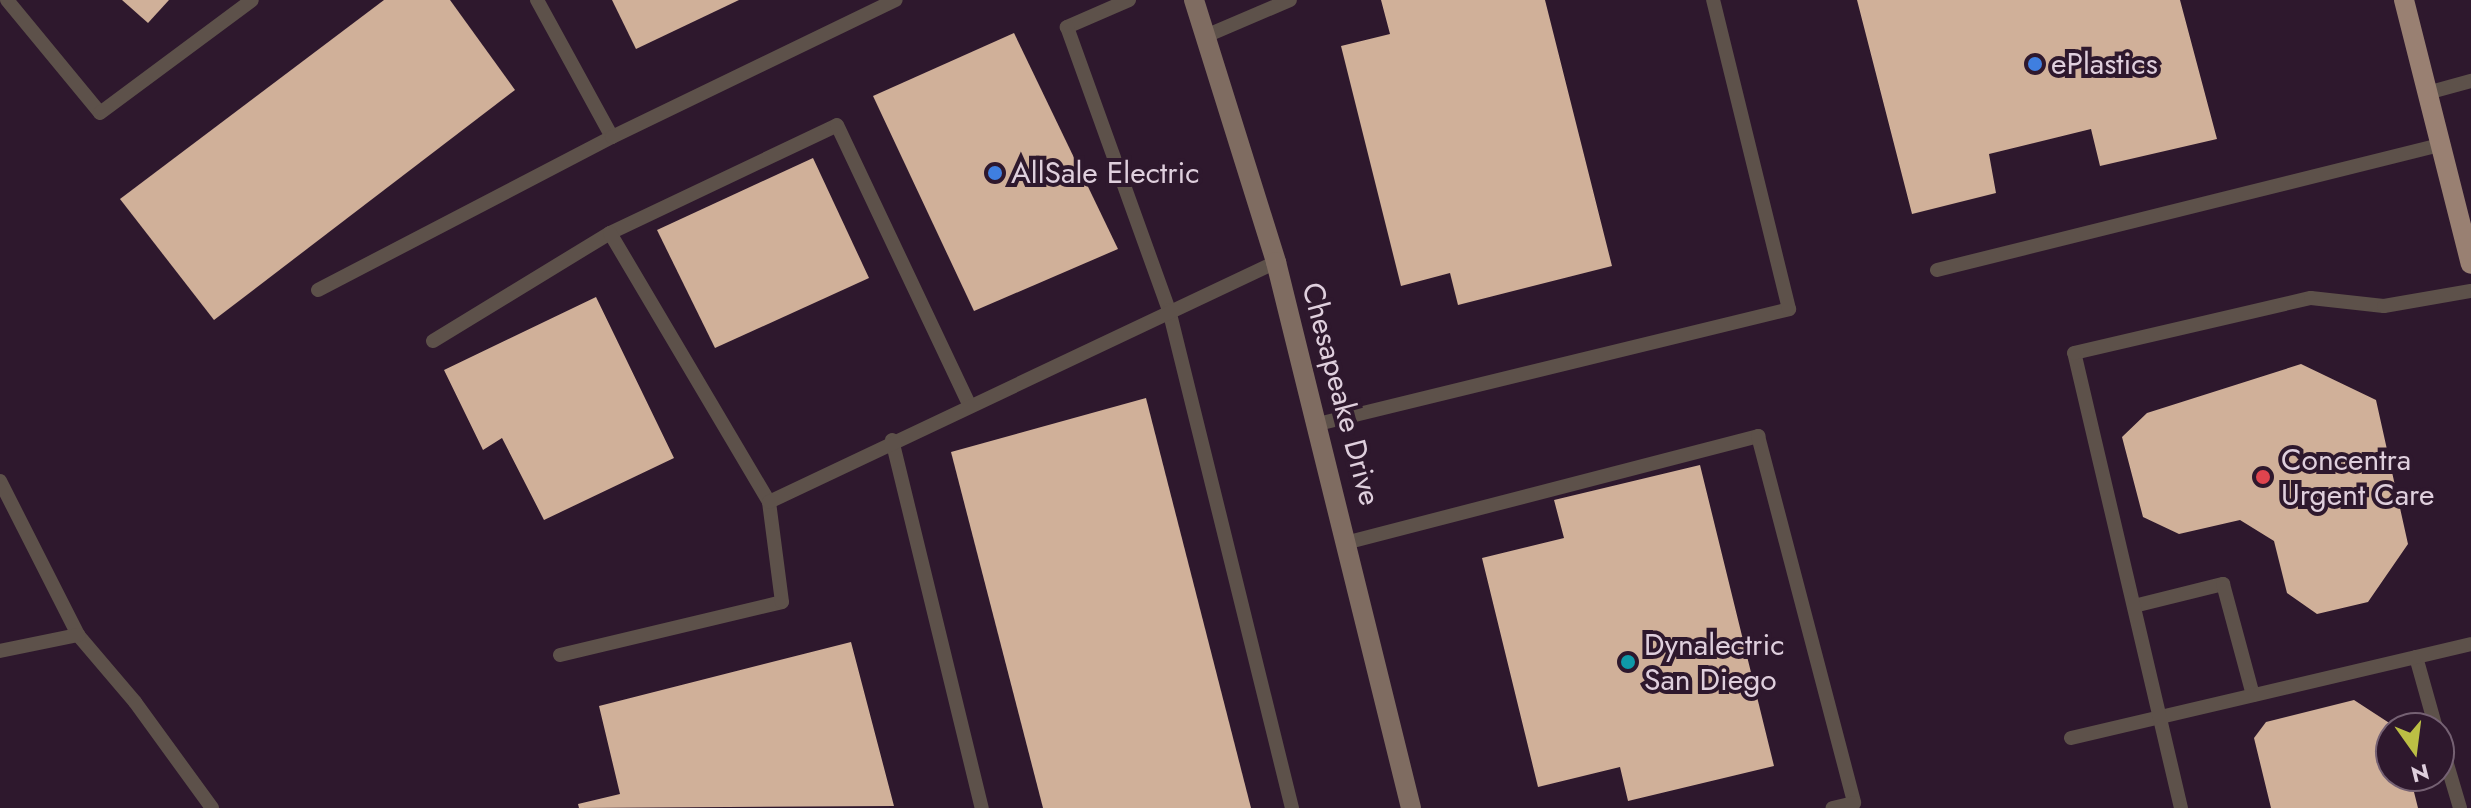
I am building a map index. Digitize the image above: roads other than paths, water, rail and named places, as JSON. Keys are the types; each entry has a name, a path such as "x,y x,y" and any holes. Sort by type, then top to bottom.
{"main road":[{"path":"2404,0 2471,264"}],"street":[{"name":"Chesapeake Drive","path":"1194,0 1208,35 1276,262 1349,542 1411,808"}],"lane":[{"path":"7,0 100,113 252,0"},
{"path":"537,0 612,137"},
{"path":"318,290 612,137 896,0"},
{"path":"1129,0 1067,27 1169,310 1292,808"},
{"path":"1208,35 1290,0"},
{"path":"1318,424 1789,309 1713,0"},
{"path":"2427,93 2471,81"},
{"path":"433,341 610,233 837,125 969,404"},
{"path":"1937,270 2440,145"},
{"path":"560,655 782,602 769,502 610,233"},
{"path":"769,502 892,440 1276,262"},
{"path":"2181,808 2074,353 2311,298 2384,306 2471,291"},
{"path":"1349,542 1758,436 1854,803 1833,808"},
{"path":"892,440 982,808"},
{"path":"0,481 78,635 135,702 212,808"},
{"path":"2134,606 2223,584 2253,695"},
{"path":"0,651 78,635"},
{"path":"2071,738 2471,644"},
{"path":"2416,657 2431,712"}],"place":[{"name":"ePlastics","path":"2035,64"},
{"name":"AllSale Electric","path":"995,173"},
{"name":"Concentra Urgent Care","path":"2263,477"},
{"name":"Dynalectric San Diego","path":"1628,662"}]}
